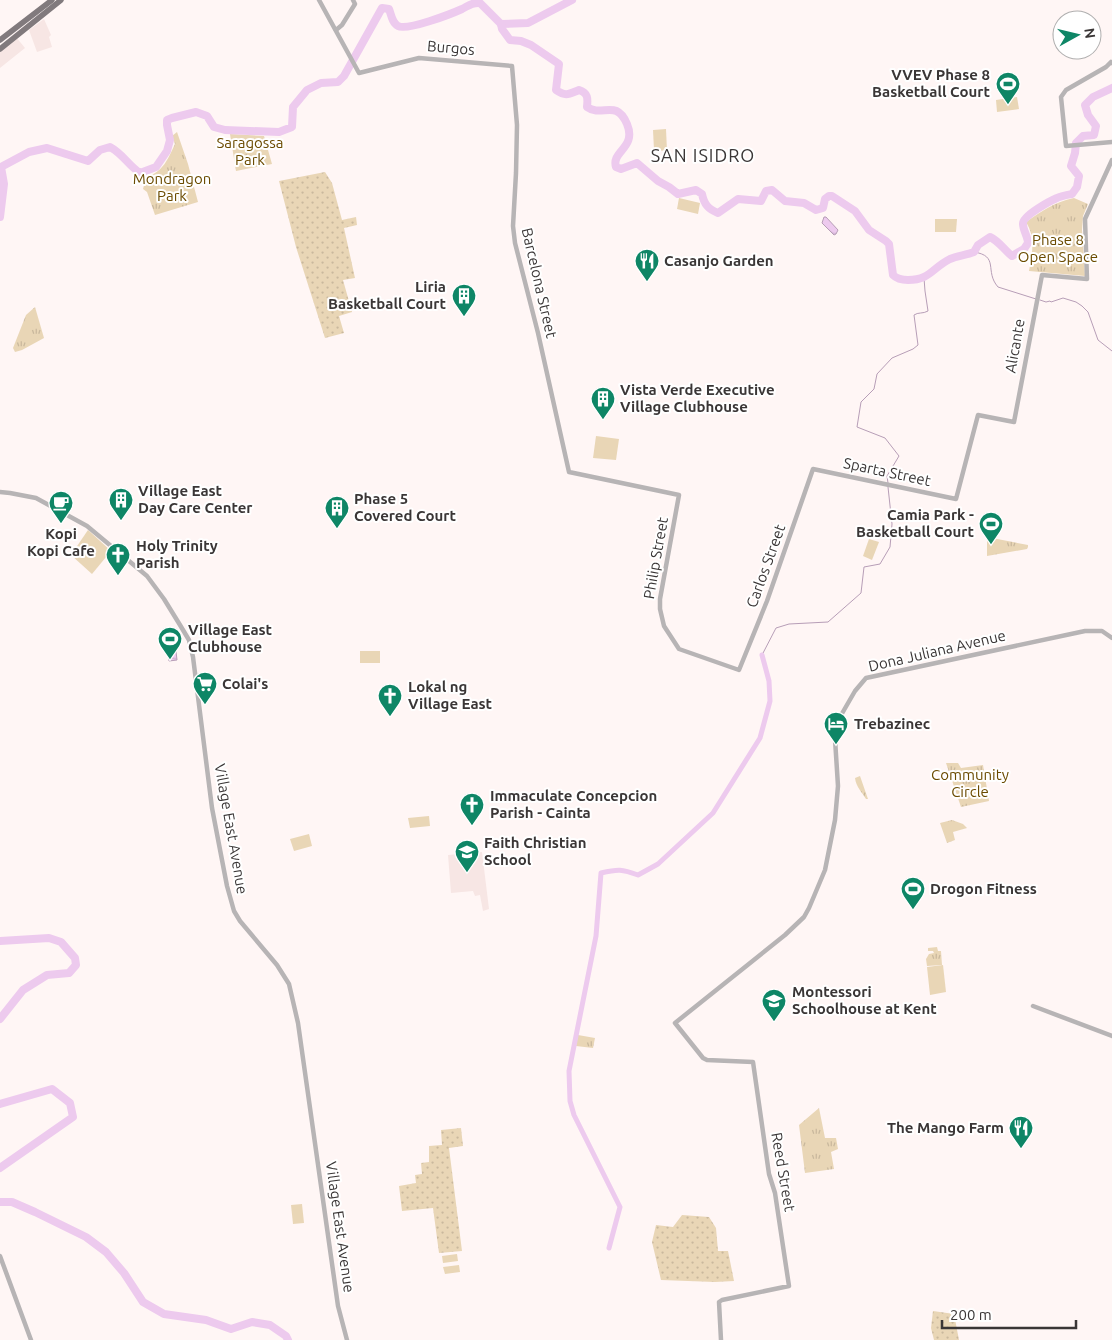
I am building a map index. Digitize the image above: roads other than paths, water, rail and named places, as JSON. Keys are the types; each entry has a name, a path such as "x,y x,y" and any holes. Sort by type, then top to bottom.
{"main road":[{"path":"0,40 51,3 61,0"},
{"path":"0,48 51,3"}],"street":[{"path":"319,0 336,30 342,24 354,2"},
{"name":"Burgos","path":"336,30 360,73 419,58 512,66"},
{"path":"1112,62 1066,90 1061,97 1068,146 1112,142"},
{"name":"Barcelona Street","path":"512,66 517,125 513,226 515,243 570,472 679,495"},
{"name":"Alicante","path":"956,499 978,415 1014,422 1042,275 1088,279 1085,219 1112,160"},
{"name":"Sparta Street","path":"813,469 956,499"},
{"name":"Carlos Street","path":"679,650 739,670 767,601 813,469"},
{"name":"Village East Avenue","path":"0,492 36,498 87,526 146,576 164,599 189,640 193,657 212,808 234,910 240,921 277,965 289,984 298,1023 338,1306 347,1340"},
{"name":"Philip Street","path":"679,495 660,599 664,626 679,650"},
{"name":"Dona Juliana Avenue","path":"753,1062 707,1060 703,1058 675,1023 785,935 807,913 825,870 832,838 838,786 835,739 837,726 855,691 866,678 1085,631 1102,631 1112,638"},
{"path":"1033,1006 1112,1036"},
{"name":"Reed Street","path":"721,1339 719,1302 789,1286 775,1193 769,1174 753,1062"},
{"path":"0,1256 31,1340"}],"water":[{"path":"824,217 838,230 836,234 834,235 822,223"},
{"path":"175,643 177,660 169,661 167,644"}],"waterway":[{"path":"501,24 528,23 572,0"},
{"path":"0,217 4,184 1,167 29,152 47,148 88,161 100,150 110,147 140,173 156,167 167,151 170,140 167,120 172,118 196,112 207,116 214,127 225,130 279,132 292,127 293,107 307,90 321,83 338,82 344,76 382,8 389,9 394,23 403,27 429,21 472,4 480,3 501,24 502,29 510,40 521,41 531,45 559,64 556,90 565,94 579,90 587,96 587,107 598,111 613,110 623,116 627,124 629,139 617,157 616,167 621,169 637,163 658,181 678,194 696,190 702,194 707,206 718,213 738,199 761,201 766,191 772,190 785,201 804,203 816,210 823,208 825,199 832,196 855,211 869,230 889,244 893,275 908,280 926,276 944,262 974,252 978,245 990,237 1012,256 1024,249 1028,243 1023,224 1027,217 1053,200 1072,194 1077,187 1079,176 1071,166 1076,143 1083,136 1094,135 1096,126 1088,115 1085,105 1093,97 1112,88"},
{"path":"974,252 987,257 994,281 998,287 1036,299"},
{"path":"888,483 887,476 899,456 885,438 857,427 861,402 874,389 877,374 892,358 918,345 914,315 928,311 924,278"},
{"path":"1040,300 1051,302 1063,298 1082,306 1088,312 1098,340 1112,351"},
{"path":"762,655 776,628 789,624 828,622 861,593 864,567 880,564 890,547 892,524 888,487"},
{"path":"609,1248 620,1207 574,1115 570,1101 569,1071 596,936 601,873 620,870 638,875 658,864 713,813 760,738 770,701 769,681 762,655"},
{"path":"0,941 49,938 61,942 75,958 76,965 69,973 47,975 23,990 0,1019"},
{"path":"0,1104 52,1089 70,1103 73,1117 0,1168"},
{"path":"0,1202 12,1202 86,1237 106,1252 124,1273 143,1302 164,1314 206,1320 231,1329 252,1322 270,1325 286,1336 288,1340"}],"place":[{"name":"VVEV Phase 8 Basketball Court","path":"1008,105"},
{"name":"Casanjo Garden","path":"647,282"},
{"name":"Liria Basketball Court","path":"464,317"},
{"name":"Vista Verde Executive Village Clubhouse","path":"603,420"},
{"name":"Village East Day Care Center","path":"121,521"},
{"name":"Kopi Kopi Cafe","path":"61,524"},
{"name":"Phase 5 Covered Court","path":"337,529"},
{"name":"Camia Park - Basketball Court","path":"991,545"},
{"name":"Holy Trinity Parish","path":"118,576"},
{"name":"Village East Clubhouse","path":"170,660"},
{"name":"Colai's","path":"205,705"},
{"name":"Lokal ng Village East","path":"390,717"},
{"name":"Trebazinec","path":"836,745"},
{"name":"Immaculate Concepcion Parish - Cainta","path":"472,826"},
{"name":"Faith Christian School","path":"467,873"},
{"name":"Drogon Fitness","path":"913,910"},
{"name":"Montessori Schoolhouse at Kent","path":"774,1022"},
{"name":"The Mango Farm","path":"1021,1149"}],"district":[{"name":"SAN ISIDRO","path":"703,156"}],"park label":[{"name":"Saragossa Park","path":"250,152"},
{"name":"Mondragon Park","path":"172,188"},
{"name":"Phase 8 Open Space","path":"1058,248"},
{"name":"Community Circle","path":"970,784"}]}
